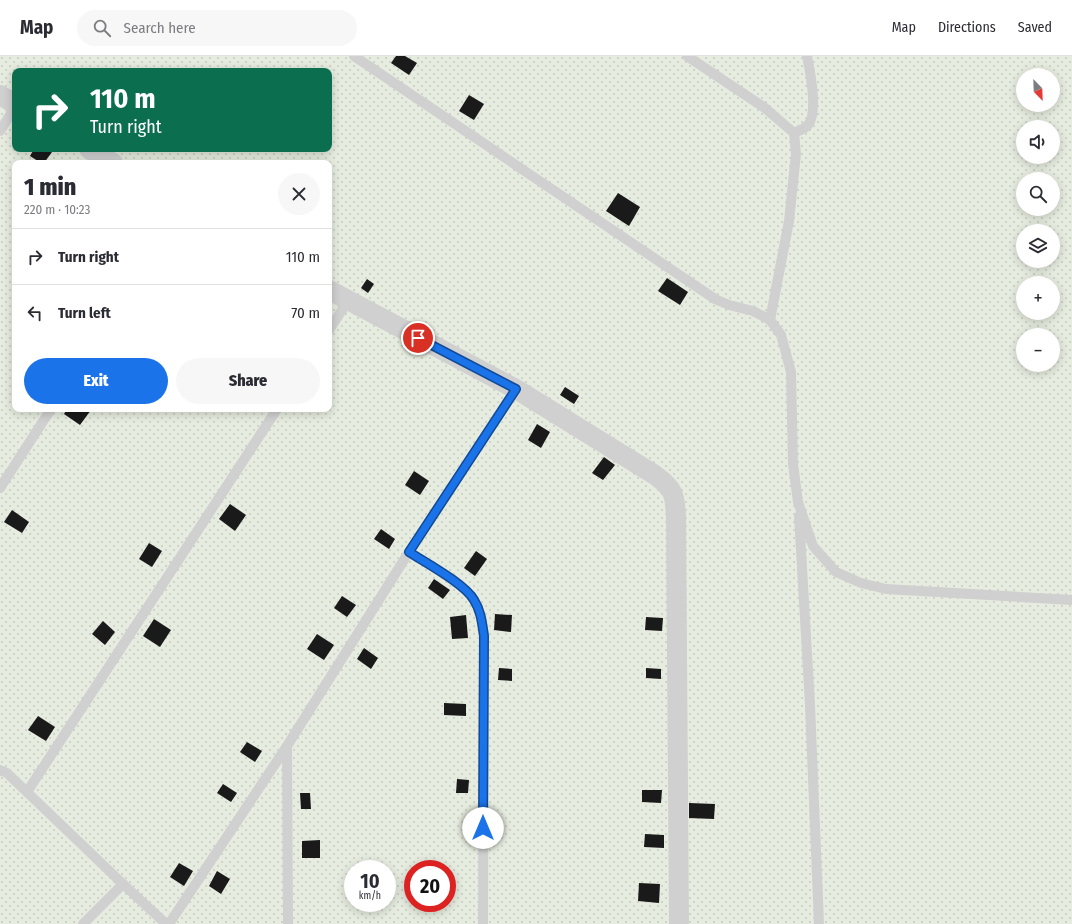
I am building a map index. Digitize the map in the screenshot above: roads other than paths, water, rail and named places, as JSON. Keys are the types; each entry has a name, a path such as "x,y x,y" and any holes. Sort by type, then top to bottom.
{"street":[{"path":"0,95 12,102"},
{"path":"94,152 108,160"},
{"path":"332,292 516,389 668,484 675,498 678,924"}],"lane":[{"path":"354,56 715,298 730,305 753,311 770,320 781,335 791,372 793,464 798,502 810,713 819,924"},
{"path":"687,56 765,108 794,134 796,154 789,221 770,320"},
{"path":"794,134 808,125 813,113 808,56"},
{"path":"0,131 12,113"},
{"path":"332,325 348,301"},
{"path":"0,770 7,772 123,884 168,924 287,746 409,552 516,389"},
{"path":"0,488 49,412"},
{"path":"27,792 275,412"},
{"path":"798,502 813,546 836,572 860,583 886,589 1072,600"},
{"path":"409,552 464,588 474,600 481,616 484,636 483,924"},
{"path":"287,746 288,924"},
{"path":"83,924 123,884"}]}
